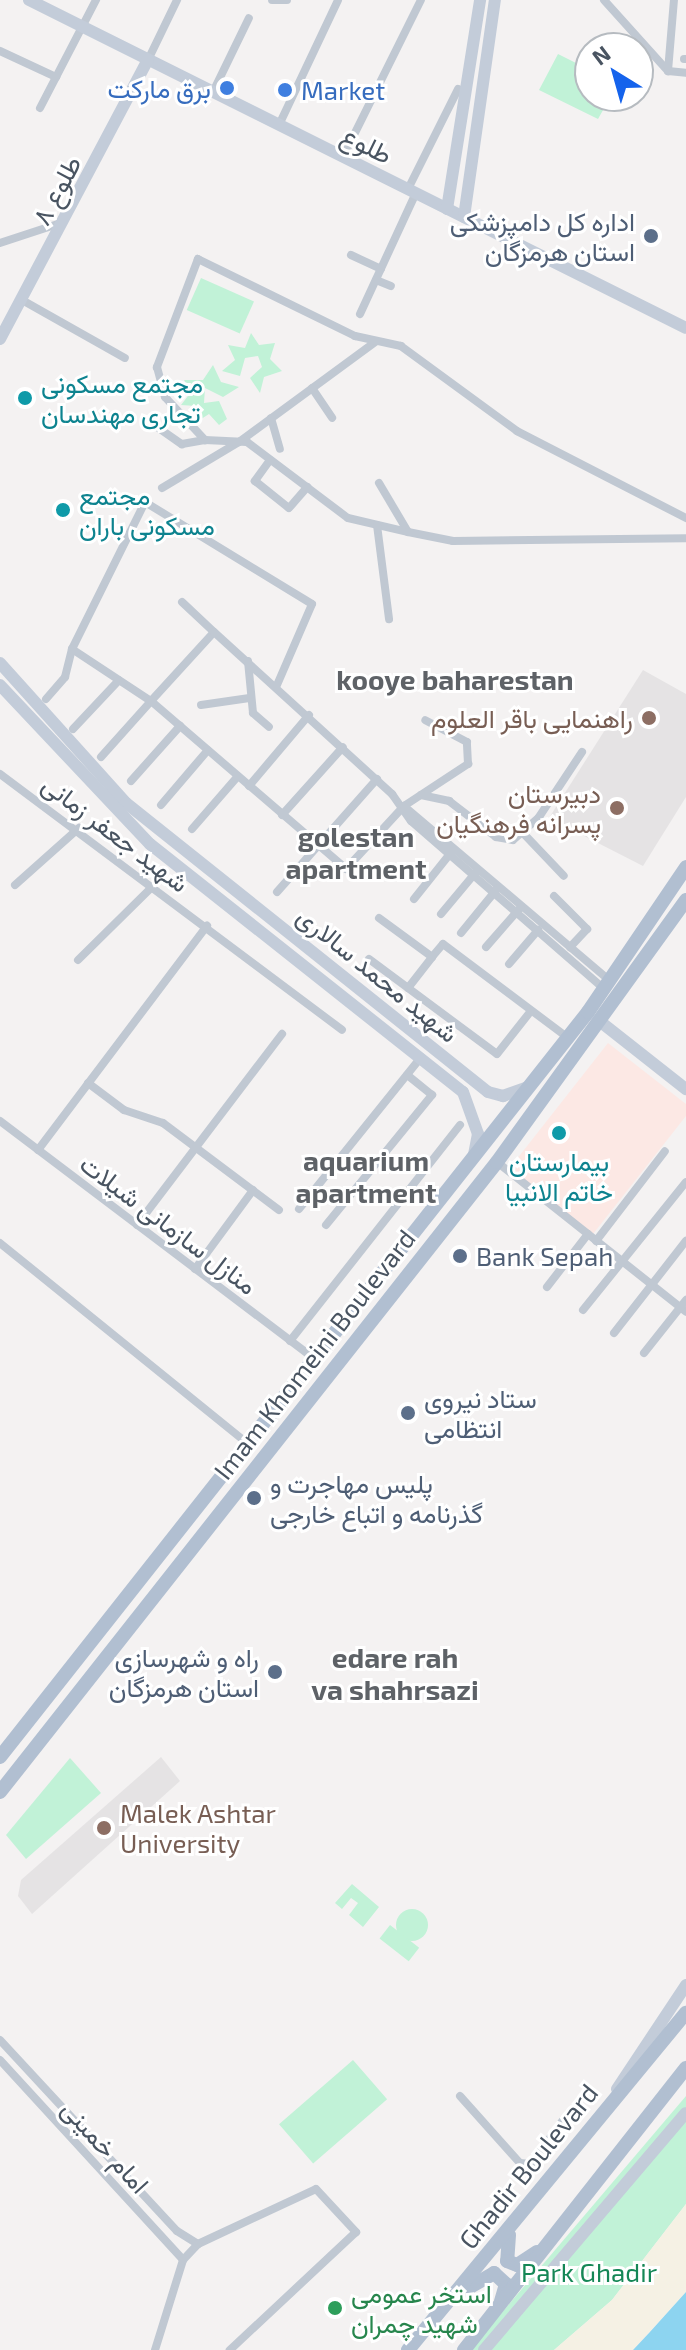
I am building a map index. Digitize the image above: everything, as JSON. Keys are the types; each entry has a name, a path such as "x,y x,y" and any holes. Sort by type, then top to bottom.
{"main road":[{"name":"Imam Khomeini Boulevard","path":"0,1757 568,1038 686,867"},
{"name":"Imam Khomeini Boulevard","path":"0,1792 497,1162 602,1023 686,900"},
{"path":"93,1641 110,1653"},
{"name":"Ghadir Boulevard","path":"408,2350 686,2013"},
{"path":"464,2350 480,2344 565,2224 686,2068"},
{"path":"532,2201 507,2238 507,2261 524,2262 565,2224"},
{"path":"441,2313 486,2274 502,2277 504,2295 480,2344"}],"street":[{"name":"طلوع","path":"29,0 686,328"},
{"path":"40,108 96,0"},
{"path":"148,60 177,0"},
{"path":"272,0 284,6 287,0"},
{"path":"279,125 338,0"},
{"path":"343,157 421,0"},
{"path":"447,209 480,0"},
{"path":"464,217 495,0"},
{"path":"604,0 668,71 686,73"},
{"path":"668,71 674,0"},
{"path":"213,92 249,18"},
{"path":"0,51 56,77"},
{"name":"طلوع ۸","path":"0,339 65,222 148,60"},
{"path":"360,314 458,89"},
{"path":"462,121 478,124"},
{"path":"0,243 65,222"},
{"path":"351,255 381,269"},
{"path":"205,440 165,397 157,367 198,259 375,342 401,346 517,431 686,518"},
{"path":"376,280 391,286"},
{"path":"22,300 125,358"},
{"path":"162,488 239,442 375,342"},
{"path":"312,388 332,418"},
{"path":"271,418 280,449"},
{"path":"150,422 182,444 205,440 239,442 270,460 348,518 408,532 453,541 686,538"},
{"path":"270,460 255,481 289,508 307,487"},
{"path":"379,483 408,532"},
{"path":"46,699 65,677 72,649 145,502 312,604 277,685"},
{"path":"377,525 389,619"},
{"path":"182,602 377,779 450,855 494,893 572,946 607,985"},
{"path":"101,757 214,632"},
{"path":"72,649 151,701 346,869 404,806 458,774 470,757 467,742 425,720"},
{"path":"248,661 249,698 253,713 269,727"},
{"name":"شهید محمد سالاری","path":"0,663 126,803 432,1044 488,1092 503,1096 531,1085"},
{"path":"73,729 119,680"},
{"path":"0,685 150,844 423,1055 473,1111 472,1159"},
{"path":"201,705 249,698"},
{"path":"249,786 309,715"},
{"path":"131,781 180,726"},
{"path":"282,815 343,747"},
{"path":"161,805 208,750"},
{"path":"421,795 449,801 501,840 523,833 582,752"},
{"name":"شهید جعفر زمانی","path":"1,773 79,828 342,1030"},
{"path":"192,829 238,776"},
{"path":"277,892 377,779"},
{"path":"404,806 501,885 538,930 564,954 607,985"},
{"path":"15,885 79,828"},
{"path":"523,833 564,876"},
{"path":"414,899 457,847"},
{"path":"441,914 480,867"},
{"path":"461,933 501,885"},
{"path":"78,960 153,886"},
{"path":"554,896 587,929 564,954"},
{"path":"486,947 520,908"},
{"path":"379,918 432,957"},
{"path":"38,1150 207,926"},
{"path":"509,964 538,930"},
{"path":"408,988 443,944 568,1038"},
{"path":"369,959 497,1054 530,1012"},
{"path":"602,1023 686,1089"},
{"path":"137,1225 282,1034"},
{"path":"299,1209 432,1044"},
{"path":"326,1225 432,1095 407,1075"},
{"path":"88,1083 195,1147 279,1210"},
{"name":"منازل سازمانی شیلات","path":"0,1121 315,1359"},
{"path":"290,1341 460,1125"},
{"path":"547,1287 665,1151"},
{"path":"497,1162 684,1307 644,1353"},
{"path":"583,1310 686,1182"},
{"path":"195,1269 253,1190"},
{"path":"614,1333 686,1241"},
{"path":"0,1243 248,1444"},
{"path":"604,2109 686,1985"},
{"path":"0,2040 145,2196 198,2244"},
{"name":"امام خمینی","path":"0,2060 183,2260"},
{"path":"14,2075 23,2066"},
{"path":"460,2096 520,2163 531,2164 563,2120"},
{"path":"56,2121 66,2110"},
{"path":"480,2344 686,2113"},
{"path":"95,2164 107,2154"},
{"path":"155,2350 183,2260 198,2244 316,2189 356,2232 230,2350"},
{"path":"134,2206 145,2196"}],"shaded area":[{"path":"643,670 686,694 686,797 643,866 549,818"},
{"path":"608,1043 686,1104 686,1116 593,1234 509,1169"},
{"name":"Malek Ashtar University","path":"161,1757 180,1781 32,1914 18,1896 21,1880"}],"green space":[{"path":"558,54 574,62 574,107 539,90"},
{"path":"584,112 602,112 598,119"},
{"path":"201,278 254,302 240,334 187,310"},
{"path":"251,333 259,345 275,343 270,359 282,371 264,377 260,393 250,378 262,367 258,356 245,358 240,376 222,371 235,360 228,345 245,348"},
{"path":"213,365 221,382 239,387 223,397 205,388 204,403 219,401 227,419 219,425 209,414 195,423 196,406 181,405 191,392 184,380 203,380"},
{"path":"70,1758 101,1793 26,1859 6,1835"},
{"path":"352,1884 379,1907 363,1927 349,1915 358,1903 351,1898 342,1909 335,1903"},
{"path":"412,1909 423,1914 428,1925 423,1936 412,1941 401,1936 396,1925 401,1914"},
{"path":"390,1925 419,1948 409,1961 380,1938"},
{"path":"353,2060 387,2099 313,2164 279,2124"},
{"name":"Park Ghadir","path":"686,2096 686,2204 612,2300 554,2350 470,2350"}],"sand":[{"path":"686,2204 686,2292 633,2350 554,2350 612,2300"}],"water":[{"path":"686,2292 686,2350 633,2350 649,2333"}],"place":[{"name":"برق مارکت","path":"227,88"},
{"name":"Market","path":"285,90"},
{"name":"اداره کل دامپزشکی استان هرمزگان","path":"651,236"},
{"name":"مجتمع مسکونی تجاری مهندسان","path":"25,398"},
{"name":"مجتمع مسکونی باران","path":"63,510"},
{"name":"راهنمایی باقر العلوم","path":"649,718"},
{"name":"دبیرستان پسرانه فرهنگیان","path":"617,808"},
{"name":"بیمارستان خاتم الانبیا","path":"559,1133"},
{"name":"Bank Sepah","path":"460,1256"},
{"name":"ستاد نیروی انتظامی","path":"408,1413"},
{"name":"پلیس مهاجرت و گذرنامه و اتباع خارجى","path":"254,1498"},
{"name":"راه و شهرسازی استان هرمزگان","path":"275,1672"},
{"name":"Malek Ashtar University","path":"104,1828"},
{"name":"استخر عمومی شهید چمران","path":"335,2308"}],"district":[{"name":"kooye baharestan","path":"455,679"},
{"name":"golestan apartment","path":"356,852"},
{"name":"aquarium apartment","path":"366,1176"},
{"name":"edare rah va shahrsazi","path":"395,1673"}]}
